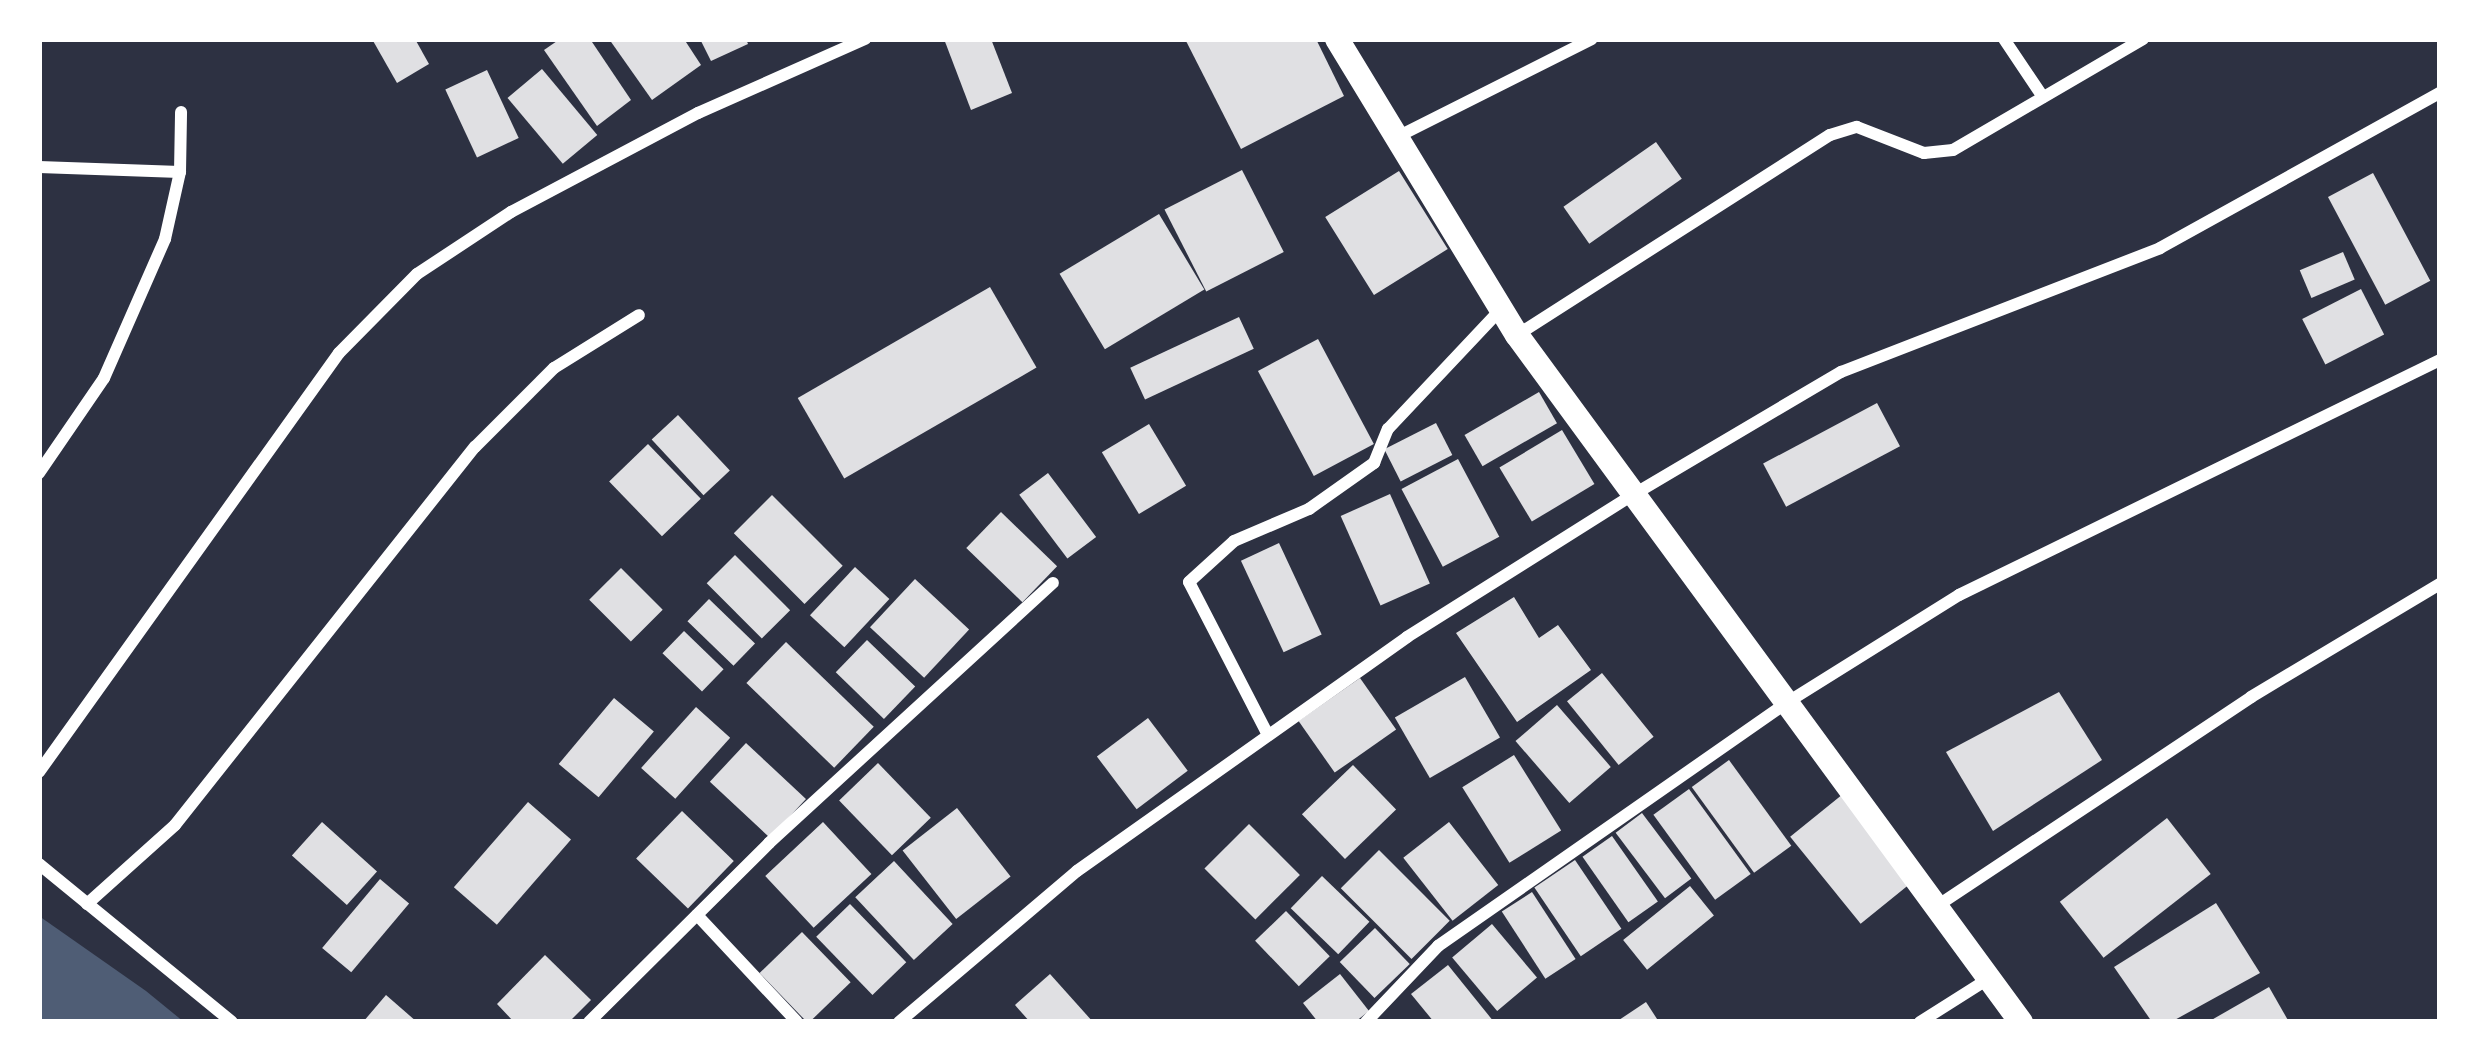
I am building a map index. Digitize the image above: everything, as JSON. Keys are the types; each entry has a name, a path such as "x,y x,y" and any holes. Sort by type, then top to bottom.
{"main road":[{"path":"1336,39 1517,335 1783,705 2021,1022"}],"street":[{"path":"39,772 339,353 417,274 511,212 698,113 865,39"},
{"path":"1394,139 1592,39"},
{"path":"2003,39 2042,97"},
{"path":"1517,335 1843,129 1924,153 1953,150 2143,39"},
{"path":"899,1022 1077,871 1268,735 1631,496 1841,372 2160,248 2440,93"},
{"path":"39,473 130,325 165,239 180,172 181,112"},
{"path":"39,167 180,172"},
{"path":"1268,735 1196,608 1190,582 1234,541 1309,509 1374,463 1388,429 1501,309"},
{"path":"87,904 175,825 476,447 554,368 639,315"},
{"path":"1366,1022 1438,946 1783,705 2036,554 2440,360"},
{"path":"590,1022 697,915 1053,583"},
{"path":"1937,906 2251,697 2440,584"},
{"path":"39,864 232,1022"},
{"path":"697,915 797,1022"},
{"path":"1920,1022 1988,979"}],"water":[{"path":"39,916 146,991 184,1022 39,1022"}],"building":[{"path":"372,39 415,39 429,64 397,83"},
{"path":"560,39 590,39 631,100 597,126 544,50"},
{"path":"609,39 684,39 701,65 652,100"},
{"path":"700,39 746,39 748,44 711,61"},
{"path":"944,39 991,39 1012,93 971,110"},
{"path":"1185,39 1316,39 1344,96 1241,149"},
{"path":"542,69 597,135 563,164 508,98"},
{"path":"487,70 519,138 477,157 445,89"},
{"path":"1656,142 1682,179 1589,244 1563,207"},
{"path":"1242,170 1284,252 1206,291 1164,209"},
{"path":"1399,171 1448,249 1374,295 1325,217"},
{"path":"2373,173 2430,281 2385,305 2328,197"},
{"path":"1159,214 1204,289 1105,349 1060,274"},
{"path":"2343,252 2355,280 2311,298 2300,270"},
{"path":"990,287 1036,368 844,479 798,398"},
{"path":"2361,289 2384,334 2325,364 2302,319"},
{"path":"1239,317 1254,349 1145,399 1130,368"},
{"path":"1318,339 1374,444 1314,476 1258,371"},
{"path":"1539,392 1557,423 1483,466 1465,435"},
{"path":"1877,403 1900,446 1786,507 1763,464"},
{"path":"678,415 730,471 704,495 652,440"},
{"path":"1436,423 1452,455 1401,481 1384,449"},
{"path":"1149,424 1186,486 1139,514 1102,452"},
{"path":"1562,430 1594,484 1532,522 1499,468"},
{"path":"648,444 701,499 662,536 609,482"},
{"path":"1458,459 1499,537 1443,567 1401,489"},
{"path":"1048,473 1096,537 1067,559 1019,495"},
{"path":"1390,494 1430,584 1381,605 1341,516"},
{"path":"772,495 843,566 805,604 734,533"},
{"path":"1001,512 1057,566 1022,602 966,548"},
{"path":"1279,543 1322,635 1284,652 1241,561"},
{"path":"735,555 790,610 762,638 707,583"},
{"path":"855,567 889,599 844,647 810,615"},
{"path":"621,568 663,610 631,642 589,600"},
{"path":"915,579 969,629 924,678 870,627"},
{"path":"1514,597 1539,638 1558,625 1591,670 1517,722 1456,633"},
{"path":"709,599 755,643 734,666 687,621"},
{"path":"684,631 724,669 702,692 662,653"},
{"path":"867,640 915,687 884,719 836,672"},
{"path":"786,642 874,727 834,768 746,683"},
{"path":"1602,673 1654,737 1619,765 1567,701"},
{"path":"1465,677 1500,738 1430,778 1395,718"},
{"path":"1360,678 1396,730 1335,773 1299,721"},
{"path":"2059,692 2102,760 1993,831 1946,752"},
{"path":"614,698 654,731 599,797 559,764"},
{"path":"1557,705 1611,767 1569,803 1515,741"},
{"path":"696,707 730,738 675,799 641,768"},
{"path":"1148,718 1188,771 1137,809 1097,757"},
{"path":"746,743 806,799 770,838 710,782"},
{"path":"1514,755 1561,830 1509,863 1462,787"},
{"path":"1729,760 1791,846 1754,873 1692,787"},
{"path":"878,763 931,818 892,855 839,801"},
{"path":"1353,765 1396,810 1345,859 1302,814"},
{"path":"1689,789 1751,874 1715,900 1653,815"},
{"path":"1843,794 1913,881 1861,924 1790,837"},
{"path":"528,802 571,839 497,925 454,887"},
{"path":"957,808 1011,877 956,919 903,850"},
{"path":"682,811 734,861 688,908 636,858"},
{"path":"1642,813 1691,878 1665,898 1616,833"},
{"path":"2167,818 2211,874 2104,958 2060,902"},
{"path":"322,822 377,872 347,905 292,855"},
{"path":"823,822 871,874 814,928 765,876"},
{"path":"1449,822 1498,885 1453,921 1403,858"},
{"path":"1249,824 1300,875 1255,919 1204,869"},
{"path":"1612,836 1658,902 1628,922 1583,857"},
{"path":"1379,850 1450,921 1412,959 1341,888"},
{"path":"1575,860 1621,929 1581,956 1534,887"},
{"path":"894,861 953,924 914,960 855,897"},
{"path":"1322,876 1369,922 1338,954 1291,908"},
{"path":"380,879 409,903 351,972 322,948"},
{"path":"1690,886 1714,916 1647,970 1623,940"},
{"path":"1532,892 1576,959 1545,979 1502,912"},
{"path":"2216,903 2260,973 2171,1022 2152,1022 2114,967"},
{"path":"850,904 906,962 872,995 816,937"},
{"path":"1286,911 1330,956 1299,986 1255,941"},
{"path":"1492,924 1537,978 1497,1011 1452,957"},
{"path":"1375,928 1410,964 1374,998 1340,962"},
{"path":"802,932 851,982 807,1022 760,973"},
{"path":"545,955 591,1000 569,1022 514,1022 497,1004"},
{"path":"1448,965 1494,1022 1434,1022 1411,994"},
{"path":"1050,974 1093,1022 1030,1022 1015,1005"},
{"path":"1340,974 1369,1011 1355,1022 1318,1022 1303,1003"},
{"path":"2269,987 2289,1022 2208,1022"},
{"path":"386,995 417,1022 363,1022"},
{"path":"1646,1002 1659,1022 1616,1022"}]}
